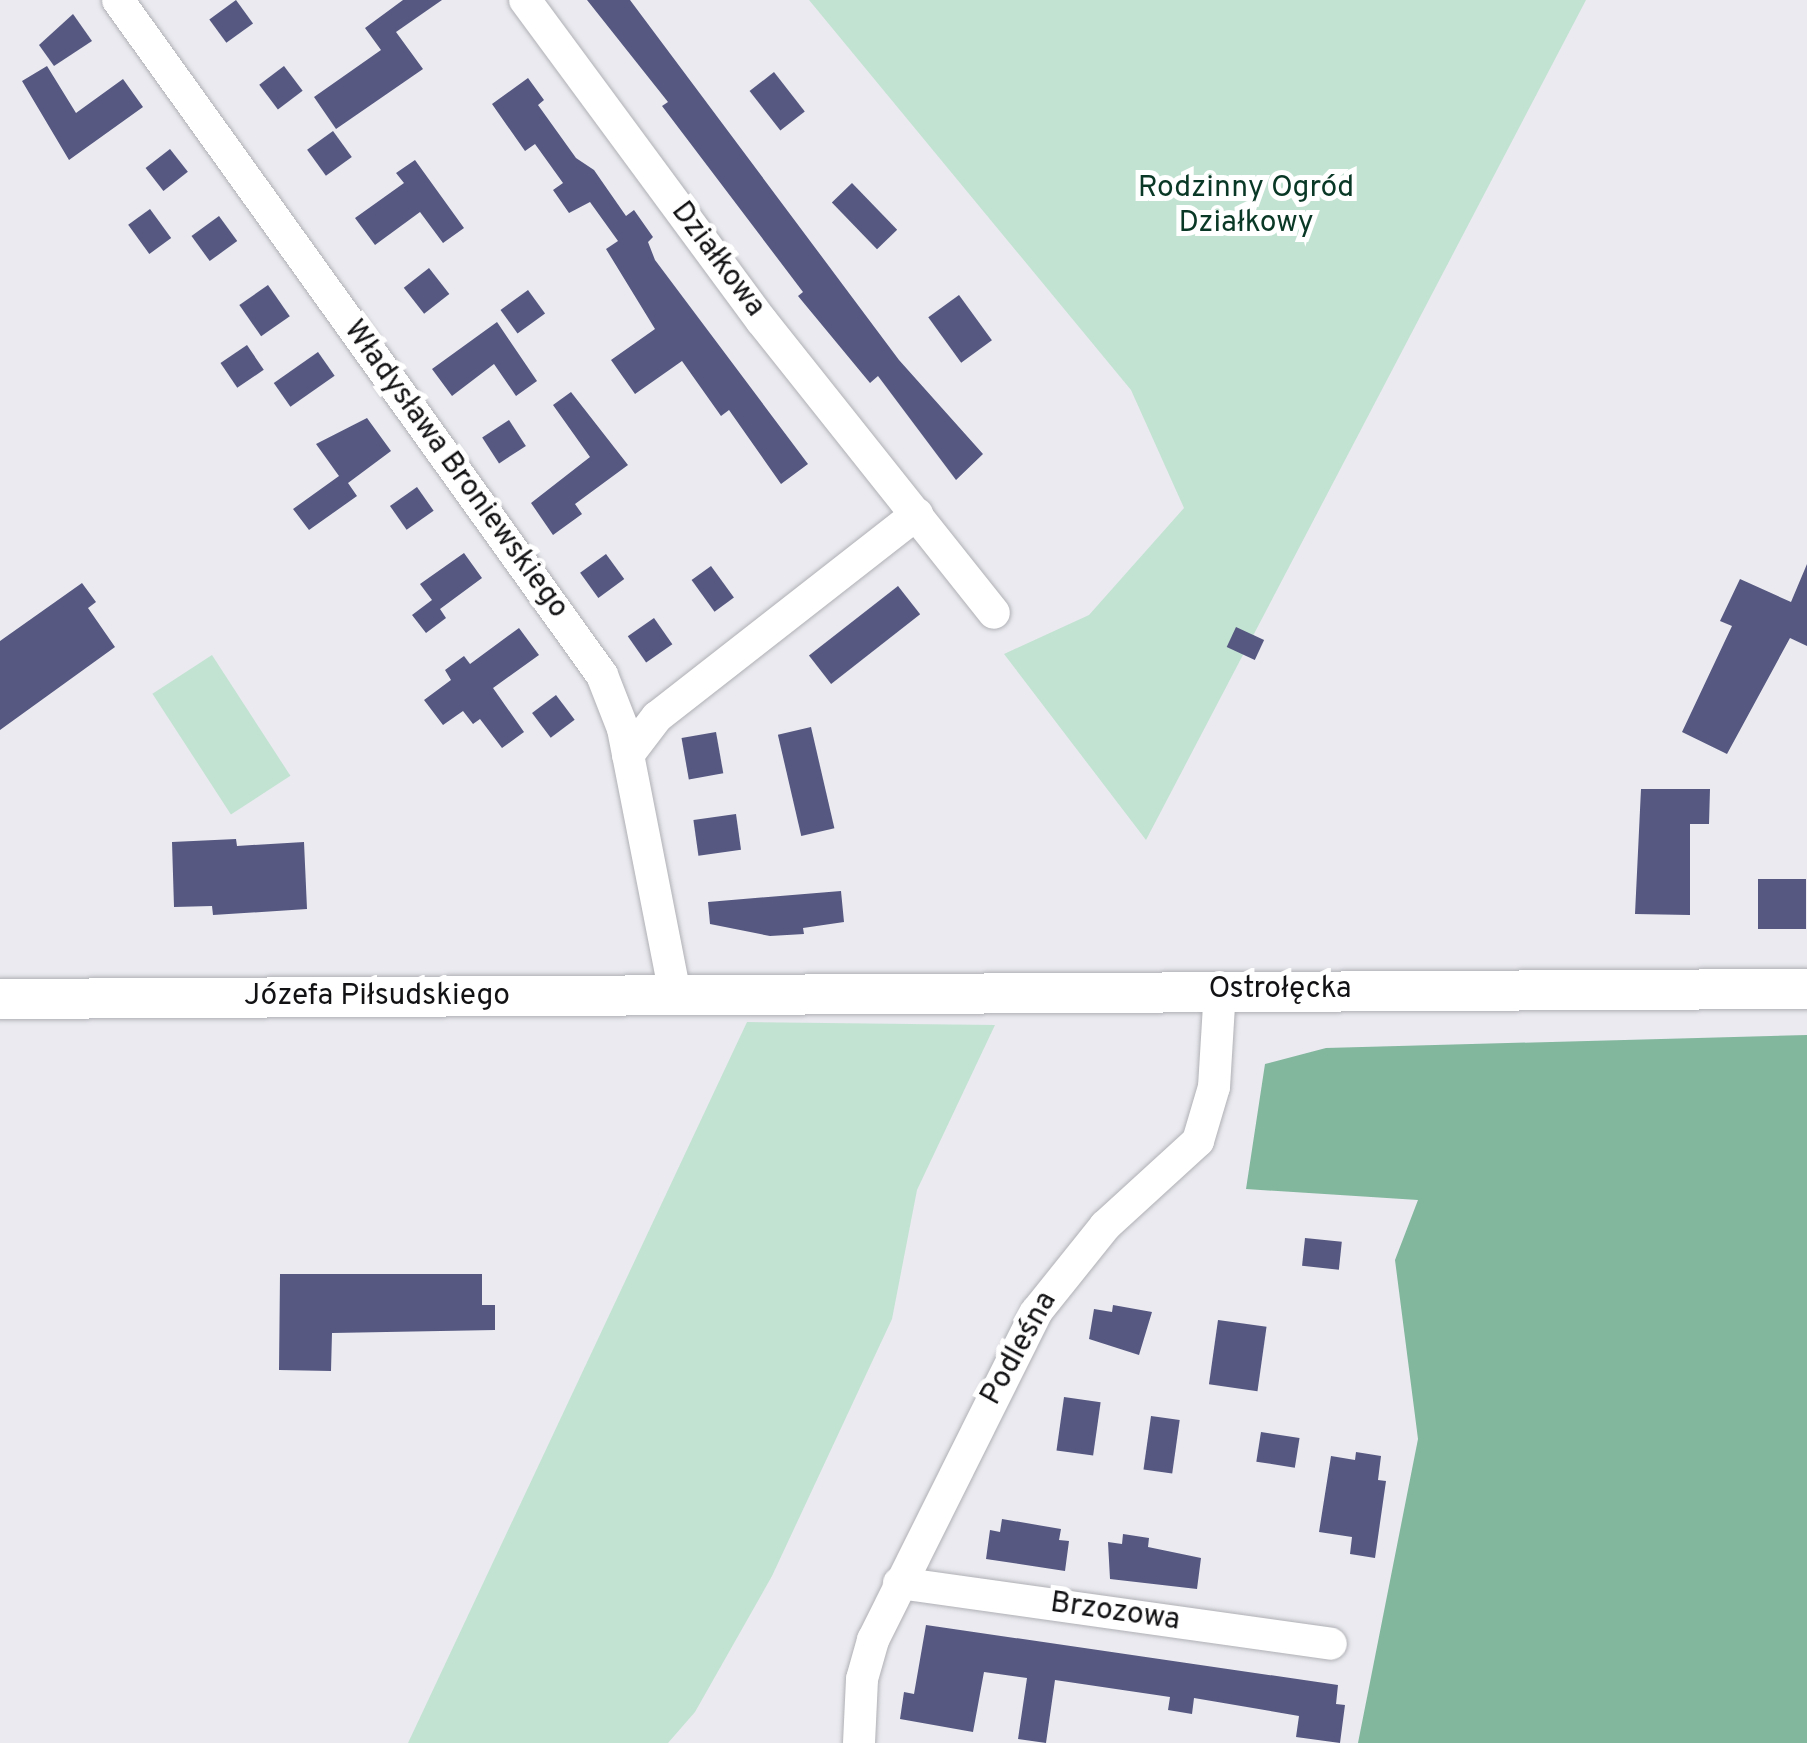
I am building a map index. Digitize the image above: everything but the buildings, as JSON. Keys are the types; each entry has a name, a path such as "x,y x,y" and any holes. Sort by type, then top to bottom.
{"main road":[{"name":"Ostrołęcka","path":"754,991 1807,988"},
{"name":"Józefa Piłsudskiego","path":"0,999 754,991"}],"street":[{"name":"Władysława Broniewskiego","path":"118,0 602,674 628,756 676,992"},
{"name":"Działkowa","path":"525,0 761,320 994,613"},
{"path":"628,756 657,717 917,514"},
{"name":"Podleśna","path":"859,1743 867,1655 898,1583 1037,1311 1105,1226 1198,1141 1214,1088 1220,990"},
{"name":"Brzozowa","path":"898,1583 1331,1644"}],"green space":[{"name":"Rodzinny Ogród Działkowy","path":"809,0 1586,0 1146,840 1004,654 1089,615 1184,508 1131,390"},
{"path":"212,655 290,776 231,814 152,694"},
{"path":"747,1022 995,1025 917,1190 892,1319 772,1576 695,1712 668,1743 408,1743"},
{"path":"1807,1035 1807,1743 1358,1743 1418,1439 1395,1260 1418,1200 1246,1189 1265,1064 1326,1048"}]}
